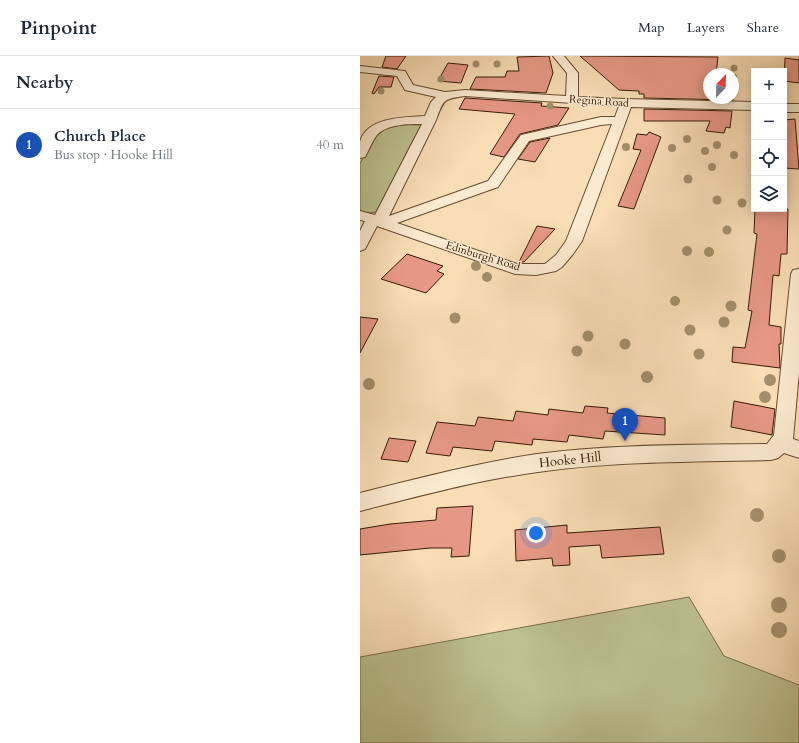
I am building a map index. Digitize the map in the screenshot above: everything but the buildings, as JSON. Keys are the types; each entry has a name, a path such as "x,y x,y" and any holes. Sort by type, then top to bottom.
{"street":[{"path":"558,56 573,73 572,99"},
{"name":"Regina Road","path":"360,69 401,73 409,88 445,95 465,93 626,102 751,106"},
{"path":"360,246 430,120 437,102 445,95"},
{"name":"Edinburgh Road","path":"374,219 515,268 537,271 555,266 566,254 574,240 626,102"},
{"path":"787,108 799,108"},
{"path":"360,154 375,130 391,124 407,121 430,120"},
{"path":"374,219 493,184 525,138 601,121 620,120"},
{"path":"790,447 784,434 799,274"},
{"name":"Hooke Hill","path":"360,502 456,478 537,463 602,456 770,452 790,447"}],"green space":[{"path":"414,122 421,125 376,212 365,213 360,211 360,163 379,130"},
{"path":"689,597 724,656 799,685 799,743 360,743 360,657"}],"place":[{"name":"Church Place","path":"625,441"}]}
